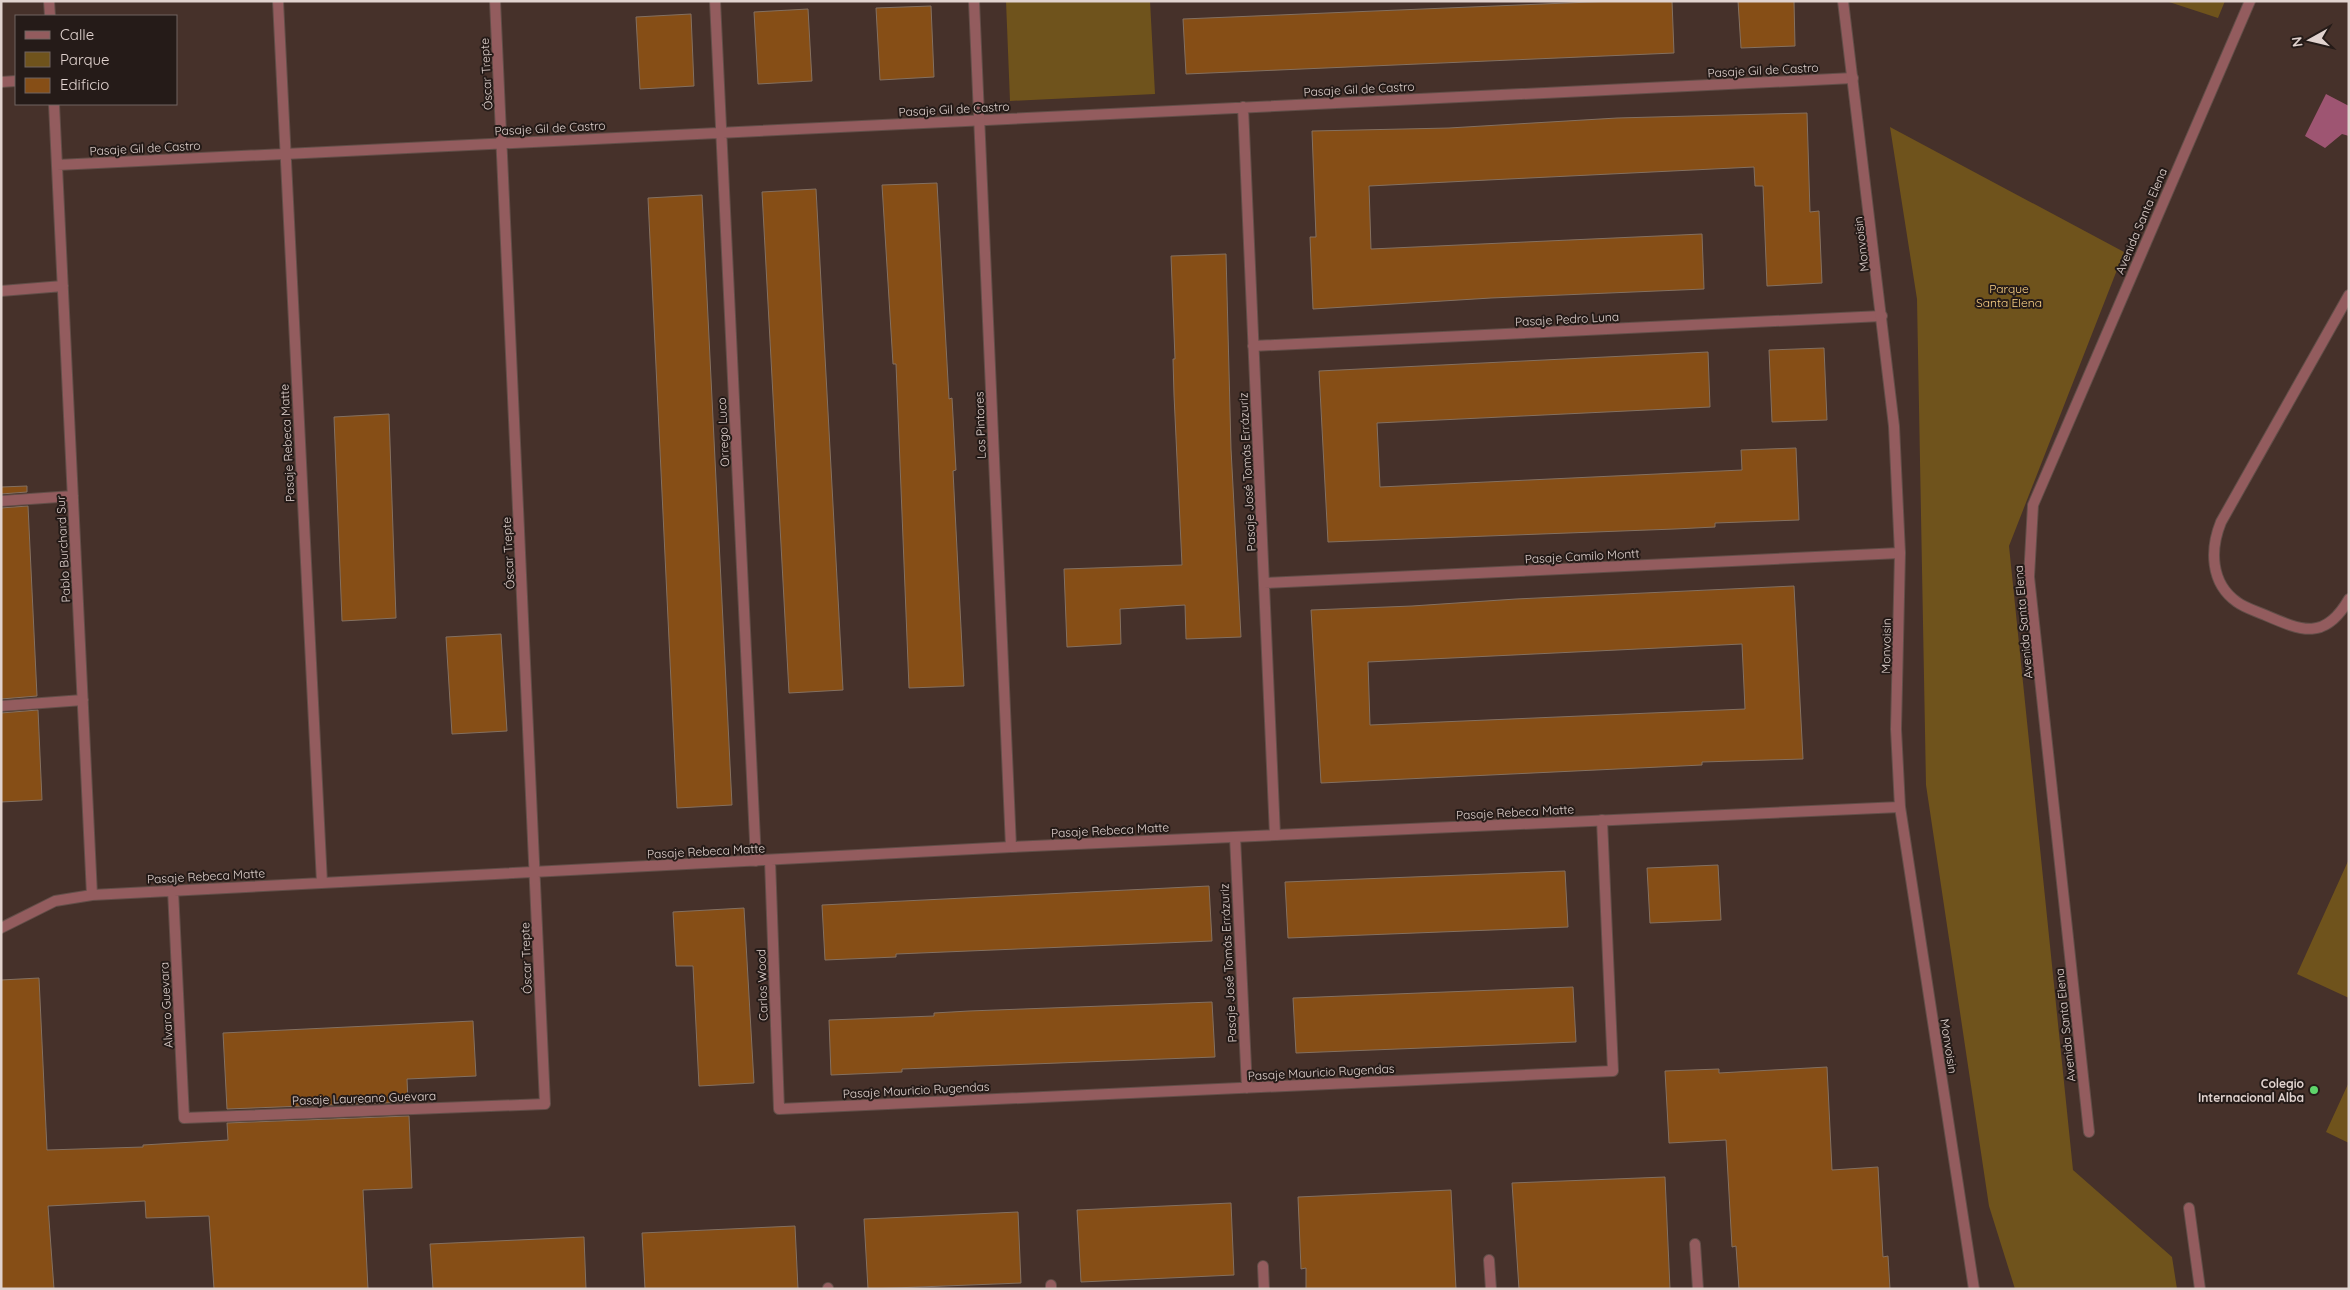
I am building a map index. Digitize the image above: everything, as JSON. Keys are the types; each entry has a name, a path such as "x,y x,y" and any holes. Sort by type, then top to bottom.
{"street":[{"path":"49,1 50,15"},
{"name":"Pasaje Rebeca Matte","path":"278,1 322,883"},
{"name":"Óscar Trepte","path":"495,1 545,1104"},
{"name":"Orrego Luco","path":"715,1 756,861"},
{"name":"Los Pintores","path":"974,1 1010,847"},
{"name":"Monvoisin","path":"1844,1 1895,435 1900,554 1896,729 1900,807 1974,1289"},
{"name":"Avenida Santa Elena","path":"2089,1132 2029,577 2033,505 2250,1"},
{"name":"Pasaje Gil de Castro","path":"57,165 1853,78"},
{"path":"1,82 15,81"},
{"name":"Pablo Burchard Sur","path":"54,105 92,895"},
{"name":"Pasaje José Tomás Errázuriz","path":"1243,108 1275,835"},
{"path":"1,290 63,286"},
{"path":"2349,295 2221,522 2213,548 2218,577 2225,591 2237,602 2296,629 2309,630 2330,622 2339,614 2349,598"},
{"name":"Pasaje Pedro Luna","path":"1253,346 1882,316"},
{"path":"1,501 73,496"},
{"name":"Pasaje Camilo Montt","path":"1264,584 1900,554"},
{"path":"1,706 83,700"},
{"name":"Pasaje Rebeca Matte","path":"92,895 1010,847 1900,807"},
{"name":"Pasaje Mauricio Rugendas","path":"780,1109 1613,1071 1602,820"},
{"name":"Pasaje José Tomás Errázuriz","path":"1235,837 1247,1088"},
{"name":"Carlos Wood","path":"770,860 780,1109"},
{"name":"Alvaro Guevara","path":"173,890 184,1118"},
{"path":"1,928 54,901 92,895"},
{"name":"Pasaje Laureano Guevara","path":"184,1118 545,1104"},
{"path":"2189,1208 2200,1289"},
{"path":"1695,1244 1698,1289"},
{"path":"1489,1260 1491,1289"},
{"path":"1263,1266 1264,1289"}],"green space":[{"path":"1006,1 1150,1 1155,94 1010,101"},
{"path":"2166,1 2225,1 2218,18"},
{"name":"Parque Santa Elena","path":"1890,127 2124,252 2009,546 2073,1170 2172,1257 2177,1289 2015,1289 1989,1206 1926,785 1917,299"},
{"path":"2349,859 2349,998 2297,974"},
{"path":"2349,1082 2349,1143 2326,1132"}],"shaded area":[{"path":"2326,94 2349,106 2349,136 2342,134 2325,148 2305,136"}],"building":[{"path":"1615,1 1672,1 1674,53 1186,74 1183,19"},
{"path":"1738,1 1794,1 1795,46 1741,48"},
{"path":"931,6 934,77 880,80 876,8"},
{"path":"808,9 812,81 758,84 754,12"},
{"path":"691,14 694,86 640,89 636,17"},
{"path":"1807,113 1810,212 1819,211 1822,283 1767,286 1763,186 1755,186 1754,167 1369,186 1371,249 1702,234 1704,289 1491,298 1313,309 1310,237 1316,237 1312,131 1449,128 1617,118"},
{"path":"937,183 949,399 952,398 956,470 953,471 964,686 909,688 896,364 893,364 882,185"},
{"path":"816,189 843,690 789,693 762,192"},
{"path":"702,195 732,805 677,808 648,198"},
{"path":"1226,254 1231,449 1241,637 1186,639 1185,605 1120,609 1121,644 1067,647 1064,569 1182,565 1174,395 1173,359 1175,359 1171,256"},
{"path":"1824,348 1827,420 1772,422 1769,350"},
{"path":"1708,352 1710,407 1377,423 1380,487 1742,470 1741,450 1796,448 1799,520 1715,523 1715,527 1675,529 1328,542 1319,371"},
{"path":"389,414 396,618 342,621 334,417"},
{"path":"27,486 27,492 1,494 1,487"},
{"path":"28,506 37,696 1,699 1,508"},
{"path":"1794,586 1803,759 1702,762 1702,765 1321,783 1311,610","holes":["1742,644 1745,709 1370,725 1368,662"]},
{"path":"501,634 507,731 452,734 446,637"},
{"path":"38,710 42,800 1,802 1,713"},
{"path":"1718,865 1721,920 1650,923 1647,868"},
{"path":"1565,871 1568,927 1288,938 1285,882"},
{"path":"1209,886 1212,941 896,954 896,957 825,960 822,905"},
{"path":"744,908 754,1083 699,1086 693,966 676,966 673,912"},
{"path":"39,978 47,1150 143,1147 143,1145 228,1140 227,1123 409,1116 412,1188 363,1190 368,1289 214,1289 209,1216 146,1218 145,1201 48,1206 54,1289 1,1289 1,980"},
{"path":"1573,987 1576,1042 1296,1053 1293,998"},
{"path":"1212,1002 1215,1057 902,1069 902,1072 831,1075 829,1020 934,1016 934,1013 969,1011"},
{"path":"473,1021 476,1076 407,1079 408,1102 227,1109 223,1033"},
{"path":"1827,1067 1832,1170 1878,1167 1883,1257 1888,1256 1890,1289 1739,1289 1736,1246 1732,1247 1726,1140 1669,1143 1665,1071 1719,1069 1719,1073"},
{"path":"1665,1177 1670,1289 1519,1289 1512,1183"},
{"path":"1451,1190 1456,1289 1306,1289 1306,1268 1301,1269 1298,1197"},
{"path":"1231,1203 1234,1275 1081,1282 1077,1210"},
{"path":"1018,1212 1021,1283 868,1289 864,1219"},
{"path":"795,1226 798,1289 645,1289 642,1233"},
{"path":"584,1237 586,1289 433,1289 430,1244"}],"place":[{"name":"Colegio Internacional Alba","path":"2314,1090"}]}
